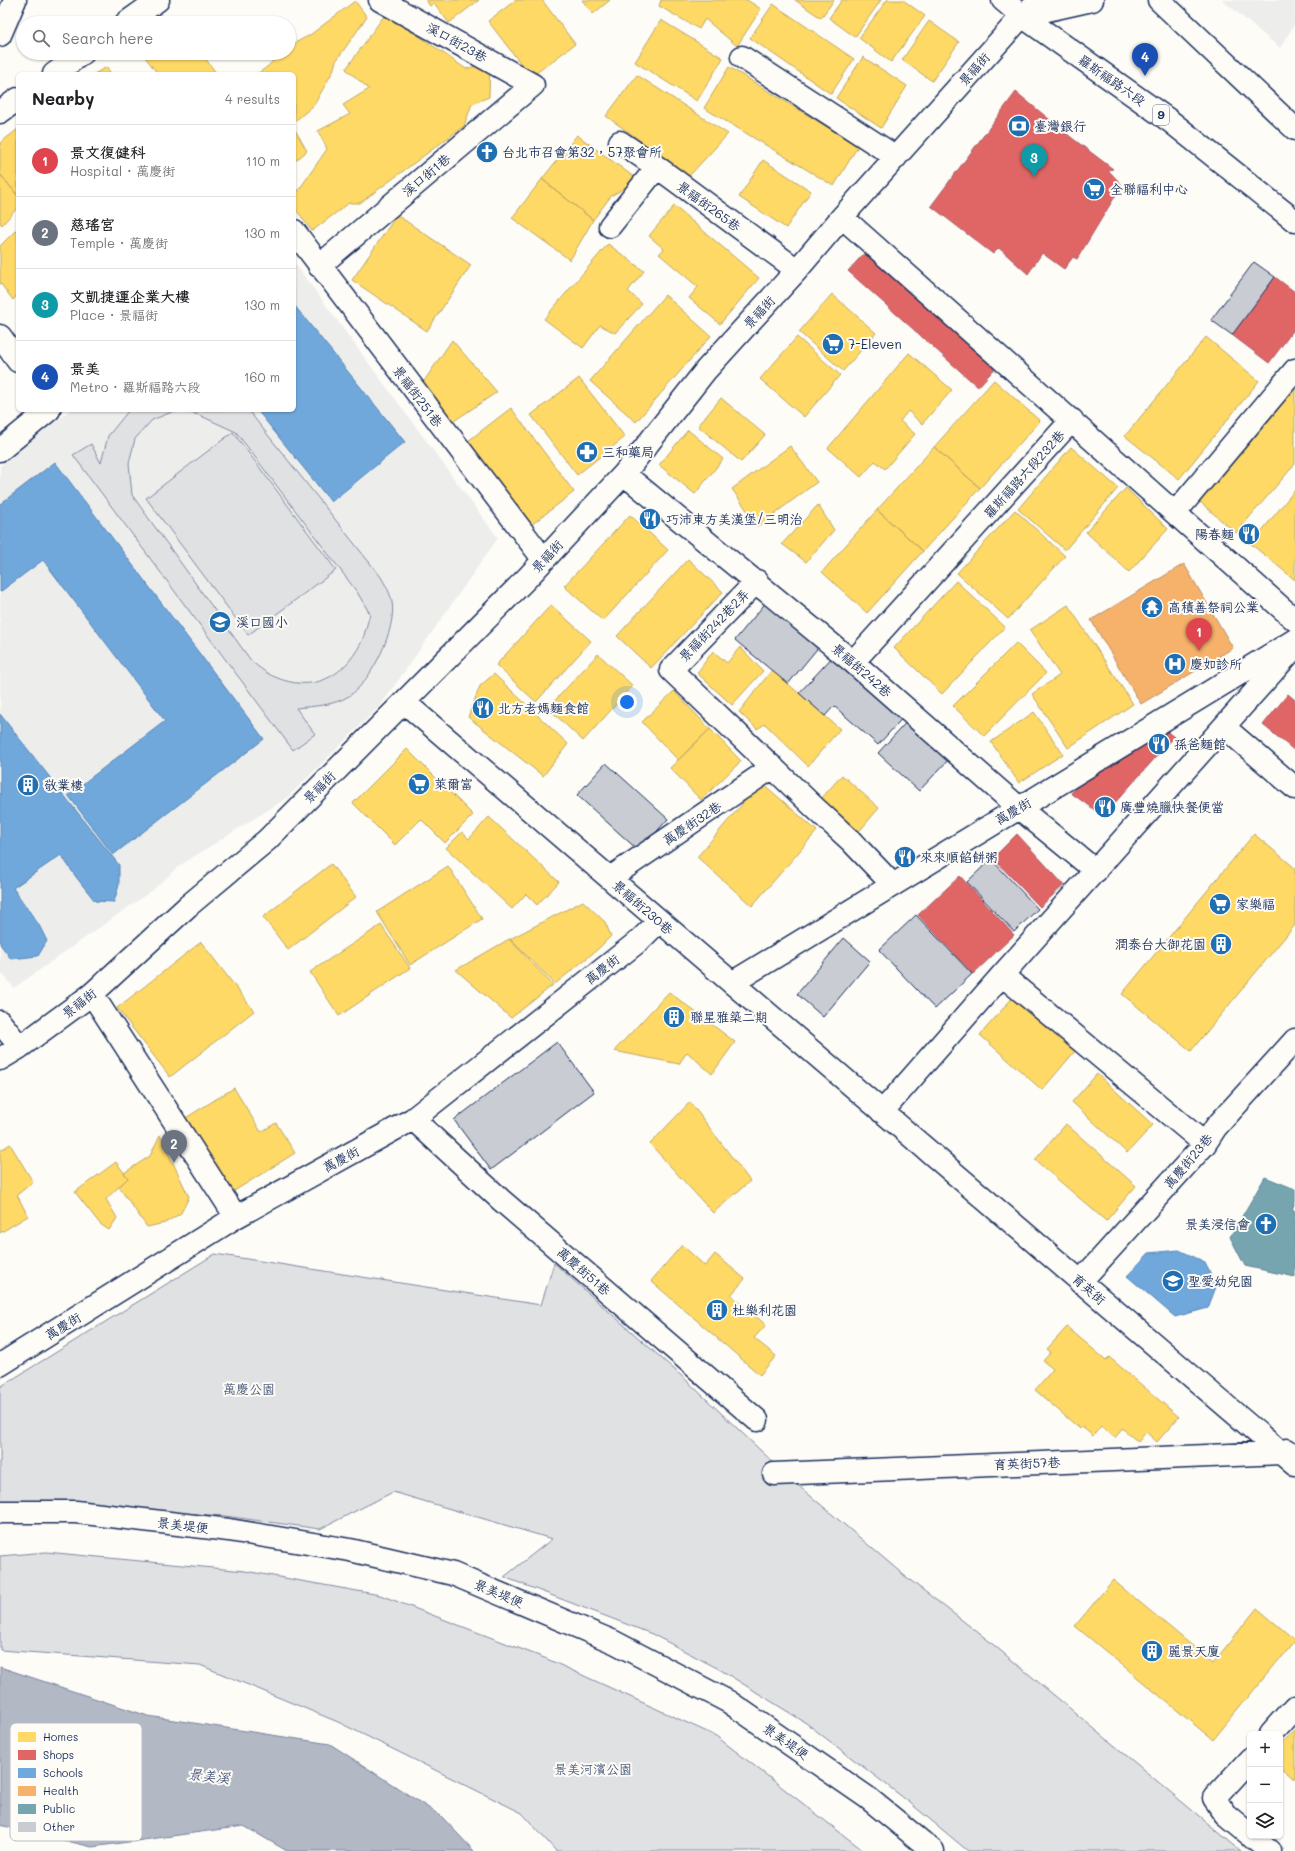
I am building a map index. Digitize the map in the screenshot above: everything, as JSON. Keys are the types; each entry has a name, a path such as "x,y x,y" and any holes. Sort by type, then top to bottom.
{"street":[{"path":"0,35 15,0"},
{"path":"136,16 158,0"},
{"name":"溪口街23巷","path":"380,0 533,85"},
{"name":"羅斯福路六段","path":"1003,0 1022,16 1170,121 1295,221"},
{"name":"景福街","path":"0,1060 92,994 188,906 266,840 544,560 624,474 706,370 797,270 842,217 1022,16 1042,0"},
{"path":"1022,16 1092,0"},
{"path":"1159,0 1295,129"},
{"path":"742,57 896,157"},
{"path":"57,72 73,60"},
{"name":"溪口街1巷","path":"319,266 533,85"},
{"path":"0,112 16,101"},
{"name":"景福街265巷","path":"620,142 797,270"},
{"path":"610,226 657,168"},
{"path":"842,217 1072,420"},
{"name":"景福街251巷","path":"296,234 544,560"},
{"path":"0,336 16,358"},
{"path":"1175,513 1295,370"},
{"path":"0,450 47,412"},
{"name":"羅斯福路六段232巷","path":"853,662 1072,420 1295,620"},
{"name":"景福街242巷","path":"624,474 853,662 1019,808 1096,871"},
{"name":"景福街242巷2弄","path":"756,581 671,670 773,767"},
{"name":"萬慶街","path":"732,983 1295,640"},
{"path":"882,1112 1002,975 1295,647"},
{"name":"景福街230巷","path":"404,702 882,1112"},
{"path":"1224,727 1295,788"},
{"path":"773,767 851,841 892,885"},
{"name":"萬慶街32巷","path":"610,878 773,767"},
{"name":"萬慶街","path":"0,1365 236,1217 413,1119 640,940 658,921"},
{"path":"1002,975 1204,1144"},
{"path":"92,994 236,1217"},
{"path":"0,1022 20,1047"},
{"name":"萬慶街23巷","path":"1080,1282 1204,1144 1216,1127 1295,1040"},
{"name":"育英街","path":"882,1112 1080,1282 1290,1455"},
{"name":"萬慶街51巷","path":"413,1119 501,1200 757,1420"},
{"name":"育英街57巷","path":"774,1474 1290,1455"},
{"name":"景美堤便","path":"0,1512 76,1512 229,1530 350,1550 453,1574 614,1642 729,1702 868,1798 933,1851"},
{"path":"1274,1731 1295,1707"},
{"path":"1247,1762 1214,1798 1226,1815 1247,1832"},
{"path":"1256,1839 1270,1851"}],"shaded area":[{"path":"1222,0 1295,0 1295,23 1280,48"},
{"name":"溪口國小","path":"296,265 498,538 381,705 287,798 179,866 154,889 14,988 0,971 0,466 68,412 296,412"}],"green space":[{"path":"127,412 172,412 152,420 135,439 129,463 132,495 252,662 272,676 289,682 314,683 336,673 354,655 361,643 370,614 357,592 236,432 199,415 186,412 250,412 381,577 388,589 392,602 393,613 387,639 374,667 358,689 349,696 336,702 323,705 296,708 315,734 293,750 73,455 91,444 101,463 108,436"},
{"path":"233,432 336,570 248,635 146,498"},
{"name":"萬慶公園","path":"215,1254 541,1305 554,1263 685,1379 793,1481 906,1577 989,1641 1241,1851 968,1851 909,1802 806,1723 719,1669 652,1634 504,1577 552,1539 393,1492 320,1529 225,1516 0,1501 0,1387"},
{"name":"景美河濱公園","path":"46,1552 245,1571 380,1595 547,1659 716,1736 864,1851 556,1851 522,1813 338,1722 200,1665 0,1650 0,1556"}],"water":[{"name":"景美溪","path":"0,1667 148,1716 330,1744 441,1816 474,1851 287,1851 244,1826 142,1840 142,1723 10,1723 10,1827 0,1825"},
{"path":"67,1841 135,1841 92,1847"}],"building: Homes":[{"path":"426,0 479,0 449,23 434,3 430,6"},
{"path":"516,0 542,0 575,44 531,77 488,21"},
{"path":"582,0 610,0 593,14"},
{"path":"661,0 747,0 761,9 737,46 705,19 699,29 659,6"},
{"path":"795,0 834,0 821,18"},
{"path":"842,0 881,0 855,37 829,18"},
{"path":"887,0 903,0 925,16 891,62 859,38"},
{"path":"355,1 367,17 336,61 333,71 314,105 296,120 296,72 260,72 274,60 296,60 296,42 310,35"},
{"path":"773,4 854,59 831,94 750,38"},
{"path":"386,13 466,69 490,62 489,97 472,104 464,126 360,203 349,203 312,231 296,210 296,194 327,149 318,131 350,114 343,105 369,89 346,69"},
{"path":"661,20 723,58 697,101 635,62"},
{"path":"929,21 959,42 932,81 902,60"},
{"path":"863,57 907,86 881,128 836,98"},
{"path":"147,60 206,60 215,72 156,72"},
{"path":"107,67 110,72 98,72"},
{"path":"729,67 858,146 834,186 704,108"},
{"path":"637,75 728,134 689,176 606,116"},
{"path":"16,131 16,194 0,174 0,143"},
{"path":"296,132 307,151 296,160"},
{"path":"577,135 638,180 611,196 593,220 542,179"},
{"path":"763,160 811,191 786,228 739,197"},
{"path":"0,174 16,194 16,209 2,225 0,223"},
{"path":"542,179 593,220 570,260 512,218"},
{"path":"674,206 759,278 720,324 689,298 698,287 659,254 664,249 649,236"},
{"path":"397,215 471,265 427,331 352,280"},
{"path":"16,230 16,296 13,300 0,283 0,246"},
{"path":"608,244 644,271 628,291 642,304 615,333 600,325 583,348 544,319"},
{"path":"832,294 876,333 843,371 799,332"},
{"path":"665,295 711,336 636,422 590,381"},
{"path":"797,337 840,375 804,417 760,379"},
{"path":"1206,337 1259,381 1179,479 1125,436"},
{"path":"452,340 497,392 451,423 422,384"},
{"path":"909,353 952,390 922,424 908,411 900,421 915,434 885,469 875,461 861,477 828,448"},
{"path":"579,378 625,437 577,475 531,415"},
{"path":"994,380 1040,421 980,488 934,447"},
{"path":"1295,389 1295,464 1236,533 1200,502"},
{"path":"721,398 765,435 741,462 698,426"},
{"path":"511,408 574,492 531,525 468,441"},
{"path":"688,430 723,459 695,494 659,465"},
{"path":"790,446 817,482 758,526 732,489"},
{"path":"934,447 980,488 923,551 877,510"},
{"path":"1071,447 1118,488 1065,550 1018,509"},
{"path":"1126,488 1168,529 1129,572 1086,532"},
{"path":"1295,490 1295,580 1251,544"},
{"path":"818,505 834,530 806,562 782,544"},
{"path":"877,510 923,551 867,613 822,572"},
{"path":"1015,510 1065,556 1008,619 957,573"},
{"path":"630,515 668,550 603,621 564,586"},
{"path":"688,559 723,592 651,668 617,636"},
{"path":"956,581 1005,627 942,694 894,648"},
{"path":"551,605 591,641 536,702 496,665"},
{"path":"1068,605 1133,704 1068,748 1032,694 1060,675 1030,630"},
{"path":"1016,643 1046,673 984,736 953,706"},
{"path":"740,647 763,671 732,705 697,673 713,651 727,663"},
{"path":"598,654 633,686 583,741 548,708"},
{"path":"772,670 840,729 808,766 765,724 757,729 739,712"},
{"path":"494,674 568,744 543,776 468,717 480,686"},
{"path":"674,691 710,729 678,760 642,722"},
{"path":"1034,712 1063,754 1019,783 991,742"},
{"path":"710,729 741,761 701,800 670,768"},
{"path":"407,749 473,815 445,843 421,819 395,845 353,803"},
{"path":"842,775 879,808 851,841 814,807"},
{"path":"761,782 817,831 752,906 697,857"},
{"path":"489,817 559,882 537,905 526,894 512,909 446,848 462,832 469,839"},
{"name":"潤泰台大御花園","path":"1254,834 1295,868 1295,925 1191,1051 1122,994"},
{"path":"331,864 356,897 288,950 263,917"},
{"path":"448,866 482,919 410,965 377,912"},
{"path":"583,901 605,922 611,936 598,949 555,984 510,939"},
{"path":"381,925 410,968 339,1016 310,972"},
{"path":"509,939 553,985 511,1018 456,970"},
{"path":"201,942 254,1011 170,1077 117,1008"},
{"name":"聯星雅築二期","path":"669,992 735,1042 712,1074 687,1052 679,1064 614,1051"},
{"path":"1014,996 1076,1050 1042,1090 980,1035"},
{"path":"1097,1074 1153,1125 1127,1153 1072,1102"},
{"path":"234,1088 261,1132 276,1123 295,1153 231,1193 184,1119"},
{"path":"690,1102 750,1181 713,1213 650,1144"},
{"path":"1066,1124 1136,1186 1106,1221 1035,1160"},
{"path":"160,1135 189,1197 181,1213 165,1223 147,1227 119,1187 128,1178 124,1173 150,1156"},
{"path":"10,1144 33,1182 17,1195 28,1216 0,1233 0,1151"},
{"path":"116,1162 128,1178 106,1199 117,1218 109,1230 100,1224 75,1192"},
{"name":"杜樂利花園","path":"682,1245 705,1266 715,1254 745,1279 731,1295 766,1325 754,1338 776,1356 760,1375 651,1281"},
{"path":"1067,1327 1106,1360 1109,1357 1179,1417 1157,1442 1146,1432 1138,1442 1122,1428 1115,1438 1101,1426 1093,1436 1082,1427 1080,1429 1035,1390 1053,1369 1043,1361 1051,1352 1047,1349"},
{"name":"麗景天廈","path":"1113,1580 1213,1663 1257,1608 1295,1640 1213,1740 1075,1626"},
{"path":"1295,1729 1295,1780 1283,1770 1283,1743"}],"building: Shops":[{"path":"1016,92 1072,138 1113,169 1108,170 1122,185 1077,259 1073,257 1064,269 1042,253 1028,274 999,248 993,254 931,206"},
{"path":"869,248 999,364 978,387 848,271"},
{"path":"1275,277 1295,292 1295,328 1269,363 1232,335"},
{"path":"1288,694 1295,700 1295,751 1263,725"},
{"path":"1165,730 1174,737 1103,816 1071,793 1091,774"},
{"path":"1017,834 1064,885 1040,907 993,858"},
{"path":"960,876 1014,935 973,974 918,915"}],"building: Schools":[{"path":"296,307 405,442 331,502 259,412 296,412"},
{"path":"55,462 264,739 113,855 68,795 165,721 43,560 0,592 0,504"},
{"name":"敬業樓","path":"0,714 119,865 119,885 114,902 95,901 61,855 13,888 39,925 47,941 38,956 11,959 0,944"},
{"name":"聖愛幼兒園","path":"1179,1250 1205,1262 1216,1287 1208,1308 1175,1317 1127,1276 1149,1253"}],"building: Health":[{"path":"1184,564 1233,648 1141,704 1091,620"}],"building: Public":[{"name":"景美浸信會","path":"1265,1177 1295,1189 1295,1201 1292,1210 1295,1211 1295,1277 1245,1266 1230,1237"}],"building: Other":[{"path":"1254,262 1275,277 1232,335 1211,320"},
{"path":"768,600 821,644 788,684 735,640"},
{"path":"837,652 906,714 878,745 834,706 825,716 799,693"},
{"path":"910,718 952,756 919,791 878,753"},
{"path":"606,763 668,819 639,851 577,795"},
{"path":"991,859 1038,909 1014,932 967,882"},
{"path":"916,915 972,974 935,1009 879,950"},
{"path":"844,938 870,961 823,1017 797,994"},
{"path":"557,1042 594,1092 491,1170 454,1120"}],"place":[{"name":"景美","path":"1145,76"},
{"name":"臺灣銀行","path":"1019,126"},
{"name":"台北市召會第32，57聚會所","path":"487,152"},
{"name":"文凱捷運企業大樓","path":"1034,177"},
{"name":"全聯福利中心","path":"1094,189"},
{"name":"7-Eleven","path":"833,344"},
{"name":"三和藥局","path":"587,452"},
{"name":"巧沛東方美漢堡/三明治","path":"650,519"},
{"name":"陽春麵","path":"1249,534"},
{"name":"高積善祭祠公業","path":"1152,607"},
{"name":"溪口國小","path":"220,622"},
{"name":"景文復健科","path":"1199,651"},
{"name":"慶如診所","path":"1175,664"},
{"name":"北方老媽麵食館","path":"483,708"},
{"name":"孫爸麵館","path":"1159,744"},
{"name":"萊爾富","path":"419,784"},
{"name":"敬業樓","path":"28,785"},
{"name":"廣豐燒臘快餐便當","path":"1105,807"},
{"name":"來來順餡餅粥","path":"905,857"},
{"name":"家樂福","path":"1220,904"},
{"name":"潤泰台大御花園","path":"1221,944"},
{"name":"聯星雅築二期","path":"674,1017"},
{"name":"慈瑤宮","path":"174,1163"},
{"name":"景美浸信會","path":"1266,1224"},
{"name":"聖愛幼兒園","path":"1173,1281"},
{"name":"杜樂利花園","path":"717,1310"},
{"name":"麗景天廈","path":"1152,1651"}]}
